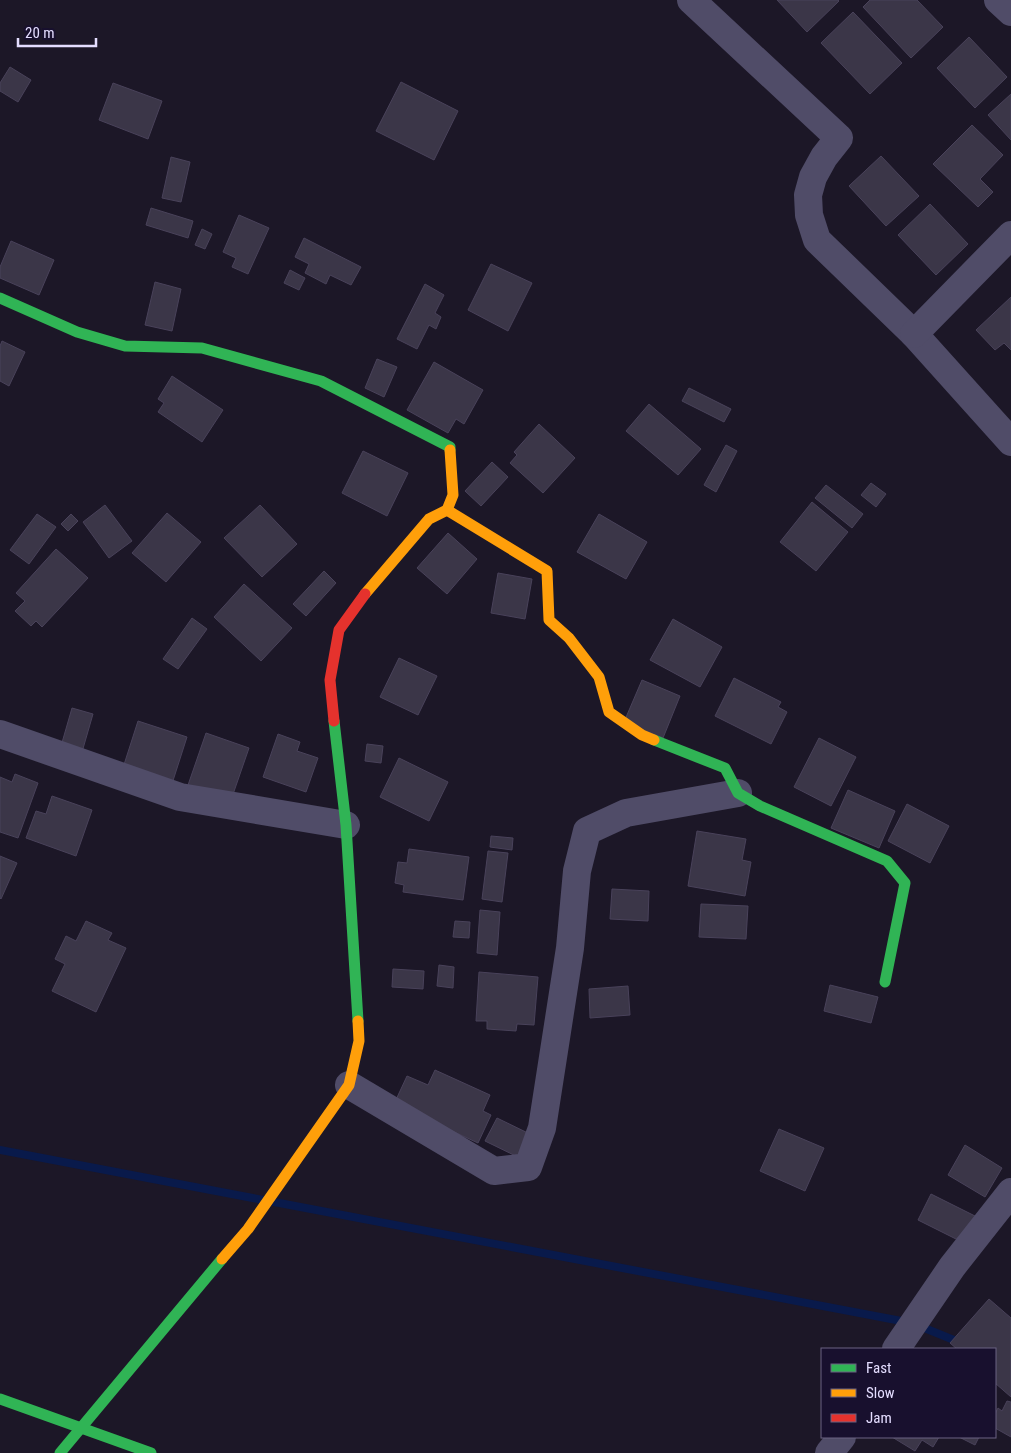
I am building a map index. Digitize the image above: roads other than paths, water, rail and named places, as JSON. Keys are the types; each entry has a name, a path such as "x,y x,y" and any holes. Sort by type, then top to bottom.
{"street":[{"path":"691,0 839,138 824,157 813,177 808,196 809,215 817,240 914,334 1011,442"},
{"path":"998,0 1011,12"},
{"path":"914,334 1011,236"},
{"path":"0,298 77,332 124,346 202,348 321,381 450,447 453,495 447,510 429,519 374,582 339,630 330,680 346,825 359,1041 349,1085 248,1229 80,1426 60,1453"},
{"path":"447,510 547,571 549,620 569,638 599,677 609,712 642,736 725,768 738,793 760,806 887,861 905,883 885,982"},
{"path":"0,734 180,797 346,825"},
{"path":"349,1085 494,1172 528,1167 542,1128 570,948 577,871 587,831 626,813 738,793"},
{"path":"897,1348 952,1267 1011,1192"},
{"path":"0,1399 80,1426 151,1453"},
{"path":"829,1453 841,1438"}],"waterway":[{"path":"0,1150 263,1200"},
{"path":"274,1202 912,1323 974,1348"},
{"path":"996,1357 1011,1364"}]}
